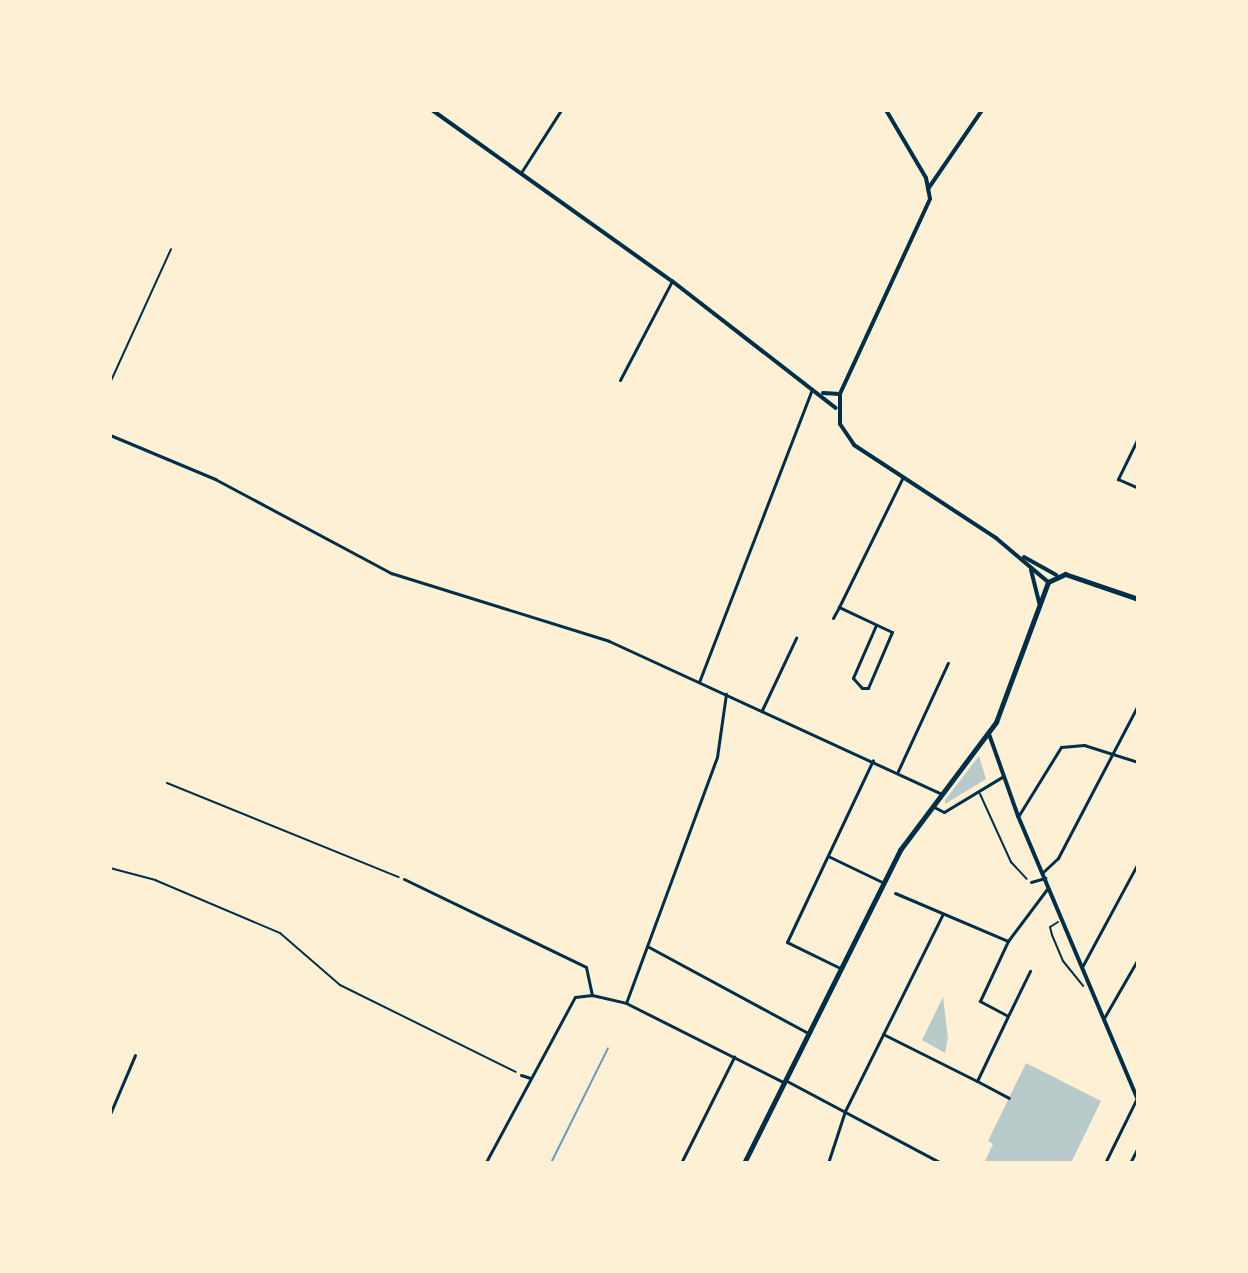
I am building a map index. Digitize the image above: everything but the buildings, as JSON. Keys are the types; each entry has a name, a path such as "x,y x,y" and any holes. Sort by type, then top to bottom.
{"main road":[{"path":"744,1163 882,882 932,806 989,734 1048,582 1056,575 1138,599"}],"street":[{"path":"432,110 522,171 813,388 840,394"},
{"path":"522,171 561,110"},
{"path":"886,110 928,189 929,203 840,394 837,410 840,424 854,445 1018,554 1056,575"},
{"path":"928,189 982,110"},
{"path":"620,380 672,281"},
{"path":"699,682 786,450 813,388"},
{"path":"821,392 837,410"},
{"path":"110,435 215,479 391,573 609,641 898,771 942,794"},
{"path":"1138,438 1118,479 1138,488"},
{"path":"833,618 903,477"},
{"path":"1018,554 1048,582"},
{"path":"1028,564 1039,604"},
{"path":"839,607 876,625 893,637 868,688 862,688 853,678 876,625"},
{"path":"762,710 796,638"},
{"path":"898,771 948,663"},
{"path":"626,1003 717,757 726,694"},
{"path":"1031,882 1044,875 1058,858 1138,705"},
{"path":"989,734 1002,777 1138,1098 1105,1163"},
{"path":"1018,816 1061,747 1084,745 1138,762"},
{"path":"840,968 787,942 873,760"},
{"path":"932,806 944,812 1002,777"},
{"path":"828,856 882,882"},
{"path":"1082,967 1138,863"},
{"path":"404,879 586,967 592,995"},
{"path":"1008,1016 980,1001 1008,941 1049,887"},
{"path":"895,893 1008,941"},
{"path":"828,1163 845,1115 943,914"},
{"path":"647,946 808,1033"},
{"path":"1104,1018 1138,959"},
{"path":"977,1081 1030,971"},
{"path":"486,1162 575,997 592,995 626,1003 941,1163"},
{"path":"883,1034 1009,1098"},
{"path":"110,1114 135,1055"},
{"path":"681,1163 734,1057"},
{"path":"521,1075 530,1078"},
{"path":"1130,1163 1138,1147"}],"lane":[{"path":"110,383 171,249"}],"path":[{"path":"167,783 404,879"},
{"path":"978,789 1011,862 1031,882"},
{"path":"110,868 155,880 280,933 340,985 521,1075"},
{"path":"1054,913 1058,922 1050,927 1057,948 1085,988"}],"shaded area":[{"path":"979,756 986,779 945,804 945,800"},
{"path":"943,997 948,1038 945,1053 922,1040"},
{"path":"1026,1063 1101,1101 1071,1163 984,1163 993,1144 988,1141"}],"waterway":[{"path":"551,1163 608,1048"}]}
